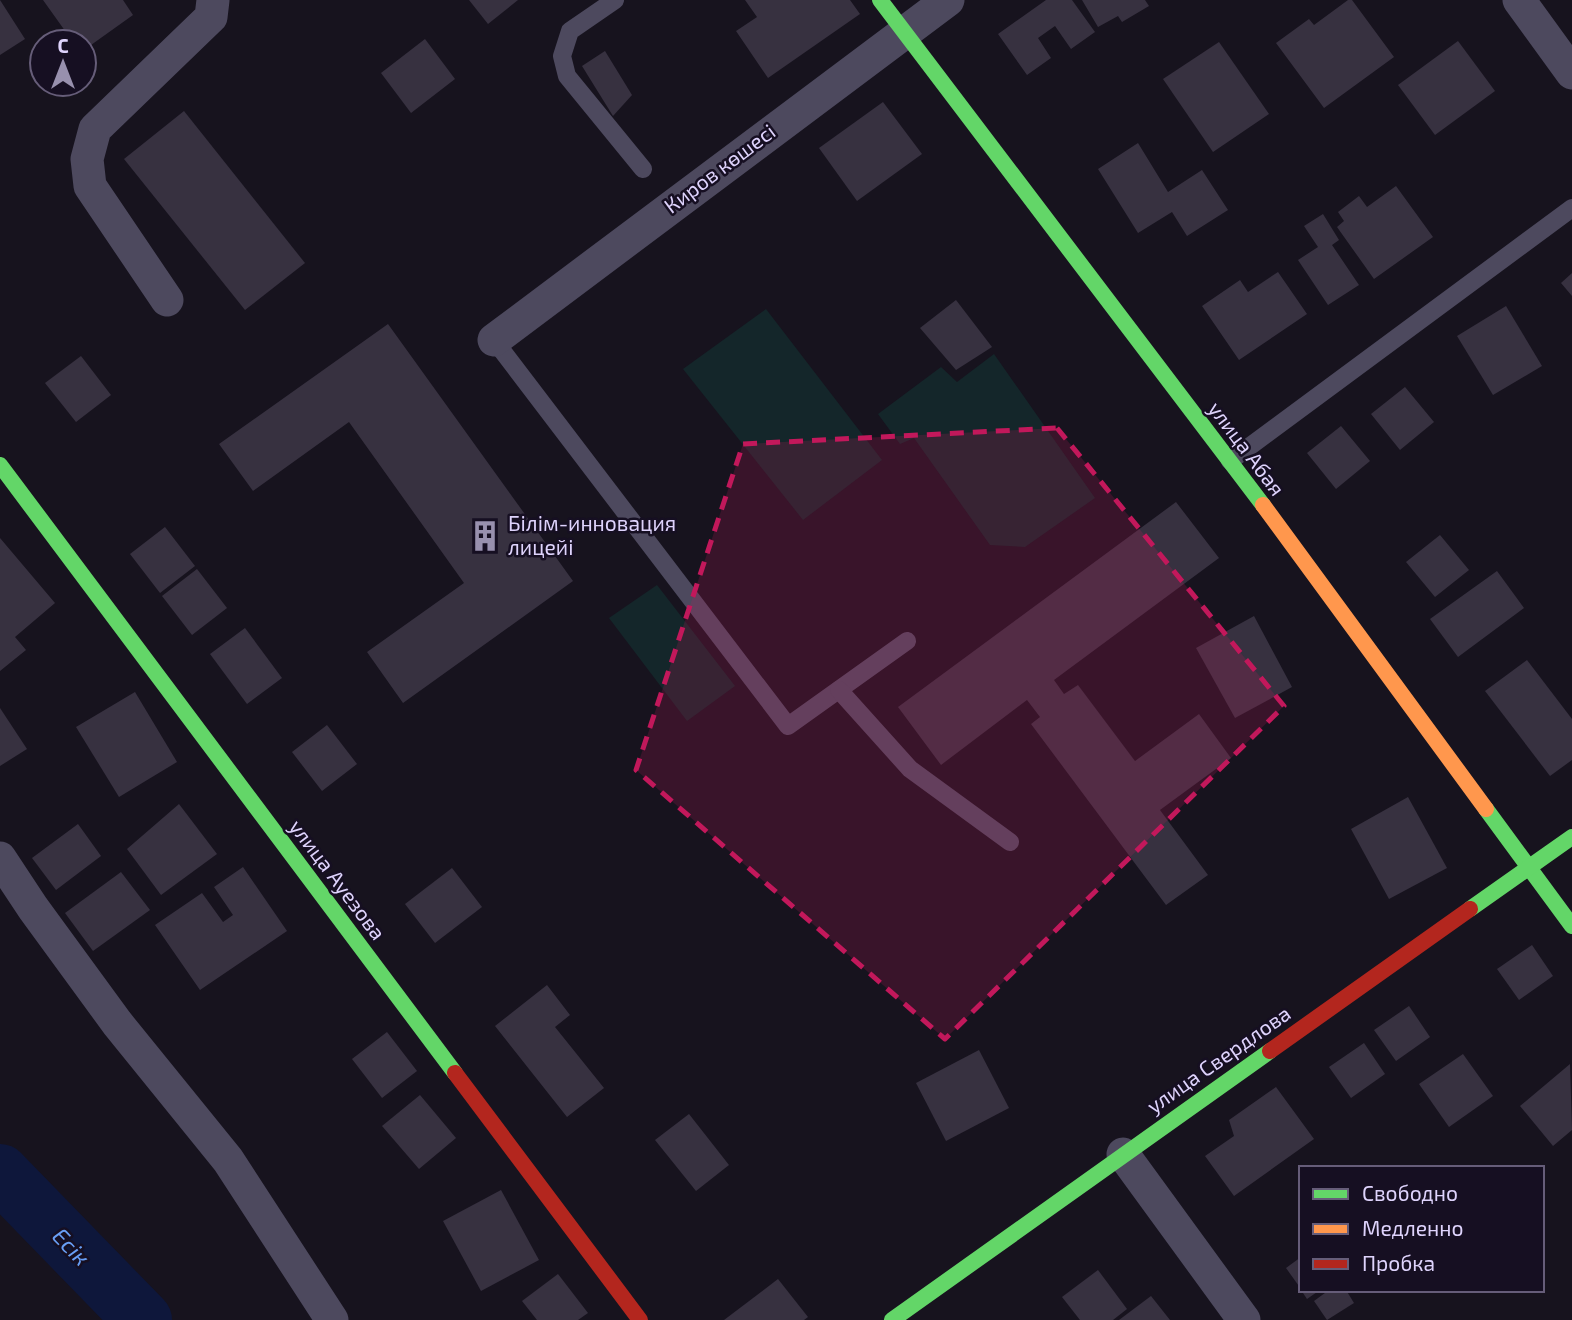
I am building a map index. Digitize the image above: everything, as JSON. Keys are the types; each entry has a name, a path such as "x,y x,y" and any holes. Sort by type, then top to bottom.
{"street":[{"path":"167,300 90,186 87,159 95,129 211,17 213,0"},
{"name":"улица Абая","path":"880,0 1230,461 1572,926"},
{"name":"Киров көшесі","path":"494,340 903,31 948,0"},
{"path":"1519,0 1572,73"},
{"name":"улица Ауезова","path":"0,465 639,1320"},
{"name":"улица Свердлова","path":"892,1320 1572,837"},
{"path":"0,858 117,1023 228,1160 332,1320"},
{"path":"1123,1154 1244,1320"}],"lane":[{"path":"615,0 570,31 562,56 567,76 643,169"},
{"path":"1230,461 1572,208"},
{"path":"494,340 788,726 907,641"},
{"path":"839,690 910,769 1010,842"}],"highlighted area":[{"path":"1057,428 1284,706 945,1039 636,770 743,444"}],"shaded area":[{"path":"766,309 882,460 803,520 683,369"},
{"path":"994,354 1095,498 1025,547 990,545 914,438 900,444 878,414 941,367 957,382"},
{"path":"657,585 735,686 687,721 609,618"}],"building":[{"path":"0,0 25,39 0,55"},
{"path":"43,0 123,0 133,15 98,40 98,28 63,28"},
{"path":"469,0 518,0 488,24"},
{"path":"745,0 850,0 860,14 768,78 736,31 757,17"},
{"path":"1046,0 1072,0 1095,32 1071,49 1055,26 1038,38 1051,58 1027,75 998,34"},
{"path":"1082,0 1145,0 1149,6 1122,22 1118,16 1098,27"},
{"path":"1348,0 1352,0 1394,57 1324,108 1276,43 1309,19 1314,25"},
{"path":"425,39 455,79 411,113 381,73"},
{"path":"1458,41 1495,91 1435,135 1398,85"},
{"path":"1219,42 1269,114 1213,152 1163,79"},
{"path":"605,51 632,95 613,116 582,66"},
{"path":"883,102 922,154 857,201 819,148"},
{"path":"184,111 305,263 245,310 124,159"},
{"path":"1138,143 1168,192 1202,170 1228,210 1187,236 1172,212 1138,233 1098,169"},
{"path":"1396,186 1433,237 1374,279 1337,227 1344,221 1338,212 1359,196 1367,207"},
{"path":"1323,214 1339,240 1332,245 1359,285 1328,305 1298,260 1318,247 1304,226"},
{"path":"1278,272 1307,314 1239,360 1202,306 1240,280 1248,292"},
{"path":"1572,273 1572,296 1561,283"},
{"path":"956,300 992,347 956,370 920,328"},
{"path":"1506,306 1542,366 1493,395 1457,336"},
{"name":"Білім-инновация лицейі","path":"388,324 573,581 403,703 367,652 464,583 349,422 253,491 219,444"},
{"path":"81,356 111,395 76,422 45,383"},
{"path":"1405,387 1434,422 1400,450 1371,414"},
{"path":"1341,426 1370,461 1336,489 1307,453"},
{"path":"1176,502 1219,558 1054,680 1064,694 1078,685 1135,761 1199,714 1231,758 1160,810 1208,875 1166,905 1031,724 1040,717 1027,700 941,765 898,707"},
{"path":"165,527 195,566 160,593 130,554"},
{"path":"1440,535 1469,570 1435,597 1406,562"},
{"path":"0,538 55,603 15,637 26,650 0,671"},
{"path":"197,569 227,608 192,635 162,596"},
{"path":"1497,571 1524,608 1458,657 1430,619"},
{"path":"1254,616 1292,687 1235,718 1196,648"},
{"path":"245,628 282,678 247,704 210,654"},
{"path":"1527,660 1572,719 1572,760 1550,776 1485,691"},
{"path":"135,692 177,762 119,797 76,727"},
{"path":"0,708 27,749 0,766"},
{"path":"327,725 357,764 322,791 292,752"},
{"path":"1408,797 1447,868 1389,899 1351,829"},
{"path":"179,804 217,854 161,895 127,849"},
{"path":"78,824 101,856 56,890 32,858"},
{"path":"243,867 287,931 200,990 155,925 202,893 223,922 233,915 214,887"},
{"path":"452,868 482,907 435,943 405,904"},
{"path":"121,872 150,910 93,951 65,913"},
{"path":"1532,945 1553,976 1519,1000 1497,969"},
{"path":"547,985 570,1015 555,1027 604,1088 567,1117 495,1026"},
{"path":"1409,1006 1430,1037 1396,1061 1374,1030"},
{"path":"387,1032 417,1071 382,1098 352,1059"},
{"path":"1364,1043 1385,1074 1351,1098 1329,1067"},
{"path":"979,1050 1009,1108 946,1141 916,1083"},
{"path":"1463,1054 1493,1096 1449,1127 1419,1084"},
{"path":"1570,1064 1572,1130 1553,1146 1520,1106"},
{"path":"1276,1087 1314,1139 1234,1196 1205,1156 1234,1136 1229,1120"},
{"path":"420,1095 456,1138 419,1169 382,1126"},
{"path":"689,1114 729,1165 696,1191 655,1140"},
{"path":"501,1190 539,1260 481,1291 443,1221"},
{"path":"1299,1258 1299,1286 1286,1268"},
{"path":"1098,1270 1127,1309 1113,1320 1080,1320 1062,1297"},
{"path":"558,1274 588,1313 578,1320 537,1320 522,1301"},
{"path":"778,1279 808,1317 804,1320 724,1320"},
{"path":"1302,1292 1317,1292 1307,1299"},
{"path":"1326,1292 1347,1292 1354,1303 1327,1320 1314,1301"},
{"path":"1151,1296 1170,1320 1119,1320"}],"waterway":[{"name":"Есік","path":"0,1173 143,1320"}],"traffic: fast":[{"path":"880,0 1263,505"},
{"path":"0,465 455,1073"},
{"path":"1486,809 1572,926"},
{"path":"1470,909 1572,837"},
{"path":"892,1320 1270,1051"}],"traffic: slow":[{"path":"1263,505 1486,809"}],"traffic: jam":[{"path":"1270,1051 1470,909"},
{"path":"455,1073 640,1320"}],"place":[{"name":"Білім-инновация лицейі","path":"485,536"}]}
